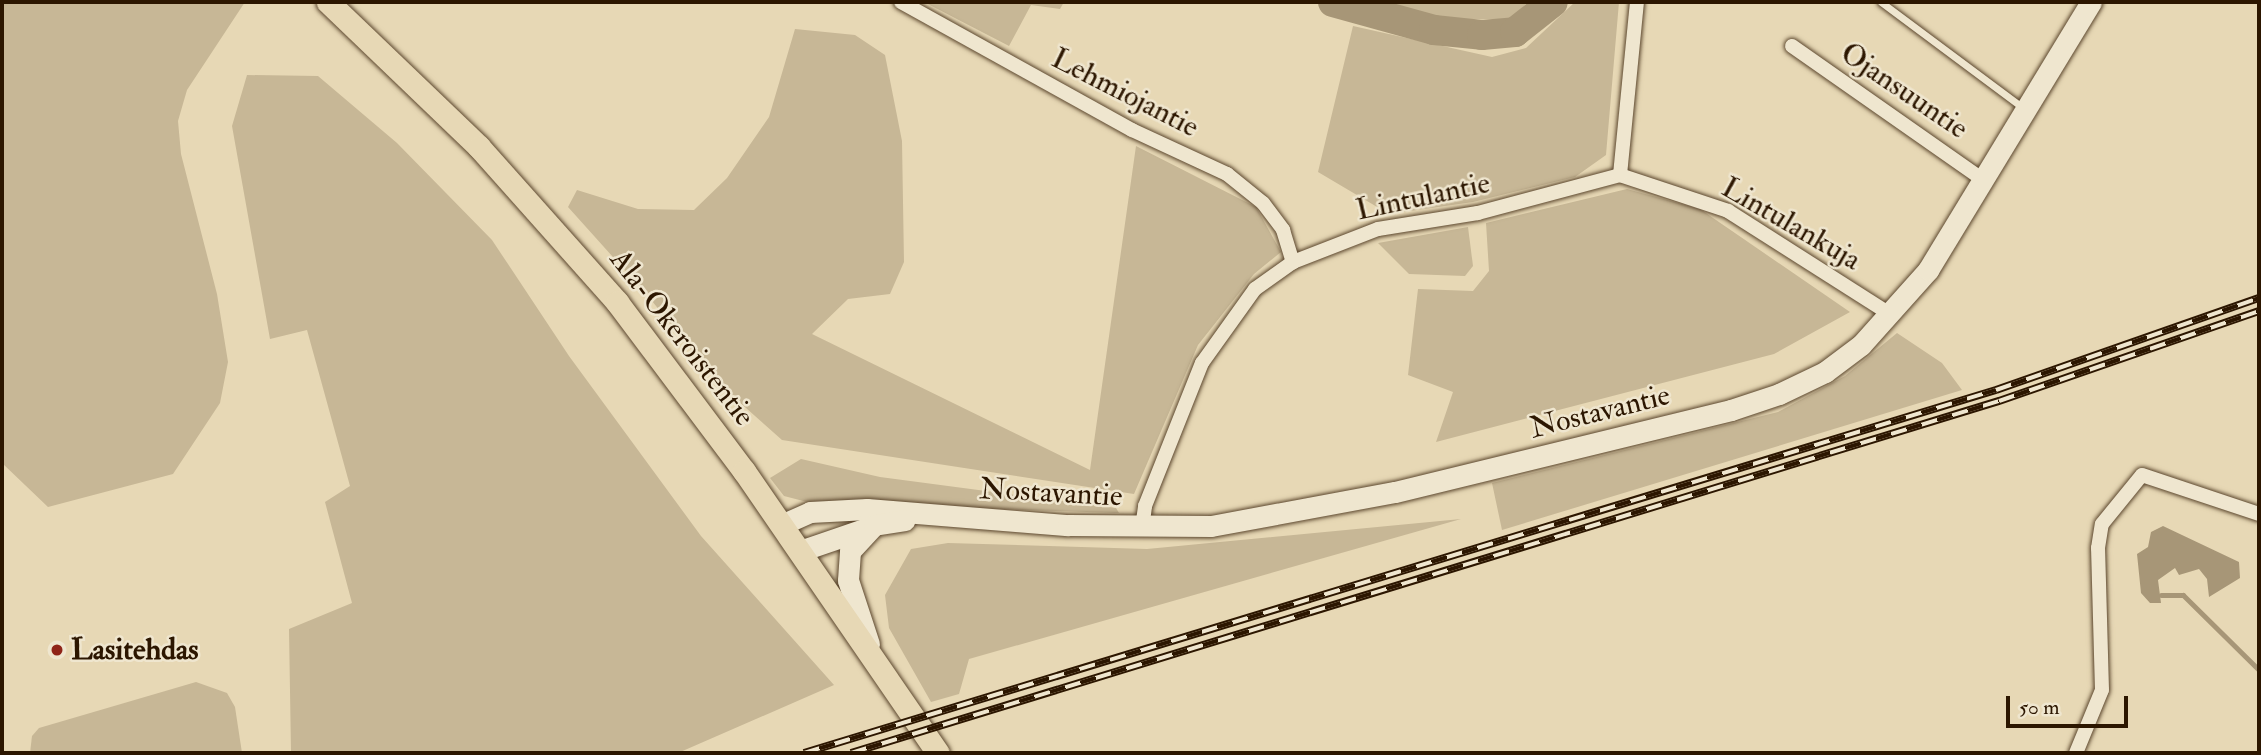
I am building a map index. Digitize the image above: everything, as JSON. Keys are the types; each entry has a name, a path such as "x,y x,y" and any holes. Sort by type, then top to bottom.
{"main road":[{"name":"Ala-Okeroistentie","path":"328,2 445,112 571,247 668,367 800,551 938,753"}],"street":[{"name":"Lehmiojantie","path":"901,2 1132,130 1227,174 1270,212 1283,230 1293,262"},
{"path":"1620,175 1637,2"},
{"name":"Nostavantie","path":"781,525 810,512 867,509 928,516 1142,528 1211,526 1279,516 1731,410 1825,372 1891,315 1928,270 2091,2"},
{"name":"Ojansuuntie","path":"1792,46 1984,181"},
{"name":"Lintulantie","path":"1142,528 1145,506 1202,363 1255,289 1293,262 1378,229 1478,214 1620,175"},
{"name":"Lintulankuja","path":"1620,175 1728,211 1891,315"},
{"path":"2076,753 2102,690 2098,548 2102,524 2142,475 2259,514"},
{"name":"Nostavantie","path":"800,551 874,525 928,516"},
{"path":"874,525 850,551 848,580 877,662"}],"lane":[{"path":"1881,2 2025,110"}],"shaded area":[{"path":"2,2 245,2 187,90 178,121 181,154 217,294 228,362 220,403 173,474 48,507 2,463"},
{"path":"924,2 1064,2 1060,9 1031,5 1009,46"},
{"path":"1373,2 1528,2 1510,19 1436,19"},
{"path":"1575,2 1619,2 1606,155 1575,177 1473,202 1389,214 1318,172 1353,26 1492,57 1526,48"},
{"path":"795,29 855,35 885,55 902,141 904,262 890,294 848,299 812,334 1090,470 1136,146 1256,207 1281,252 1254,274 1198,345 1134,494 782,440 718,383 648,296 568,207 577,190 638,209 694,210 727,178 769,117"},
{"path":"247,75 318,76 397,143 492,240 569,356 701,536 834,685 678,753 291,753 289,629 352,603 325,502 350,486 307,330 270,339 232,126"},
{"path":"1627,189 1700,209 1850,312 1774,354 1436,442 1453,392 1408,375 1418,289 1473,291 1489,271 1486,223"},
{"path":"1468,227 1473,266 1465,276 1409,274 1378,243"},
{"path":"1897,333 1942,363 1962,390 1502,530 1492,483 1778,412 1845,376"},
{"path":"801,459 880,477 1116,508 1119,513 811,503 784,496 770,478"},
{"path":"1461,519 969,659 959,694 931,702 889,628 885,595 911,549 948,543 1147,549"},
{"path":"2163,526 2239,562 2240,578 2209,597 2207,579 2199,569 2179,575 2175,568 2158,580 2161,603 2150,603 2141,593 2137,554 2148,547 2151,532"},
{"path":"196,682 227,693 235,707 242,753 30,753 32,736 39,728"}],"waterway":[{"path":"1333,2 1434,30 1482,35 1515,32 1553,2"},
{"path":"2161,595 2183,595 2259,670"}],"railway":[{"path":"804,753 1996,390 2259,298"},
{"path":"851,753 1999,401 2259,311"}],"place":[{"name":"Lasitehdas","path":"57,650"}]}
